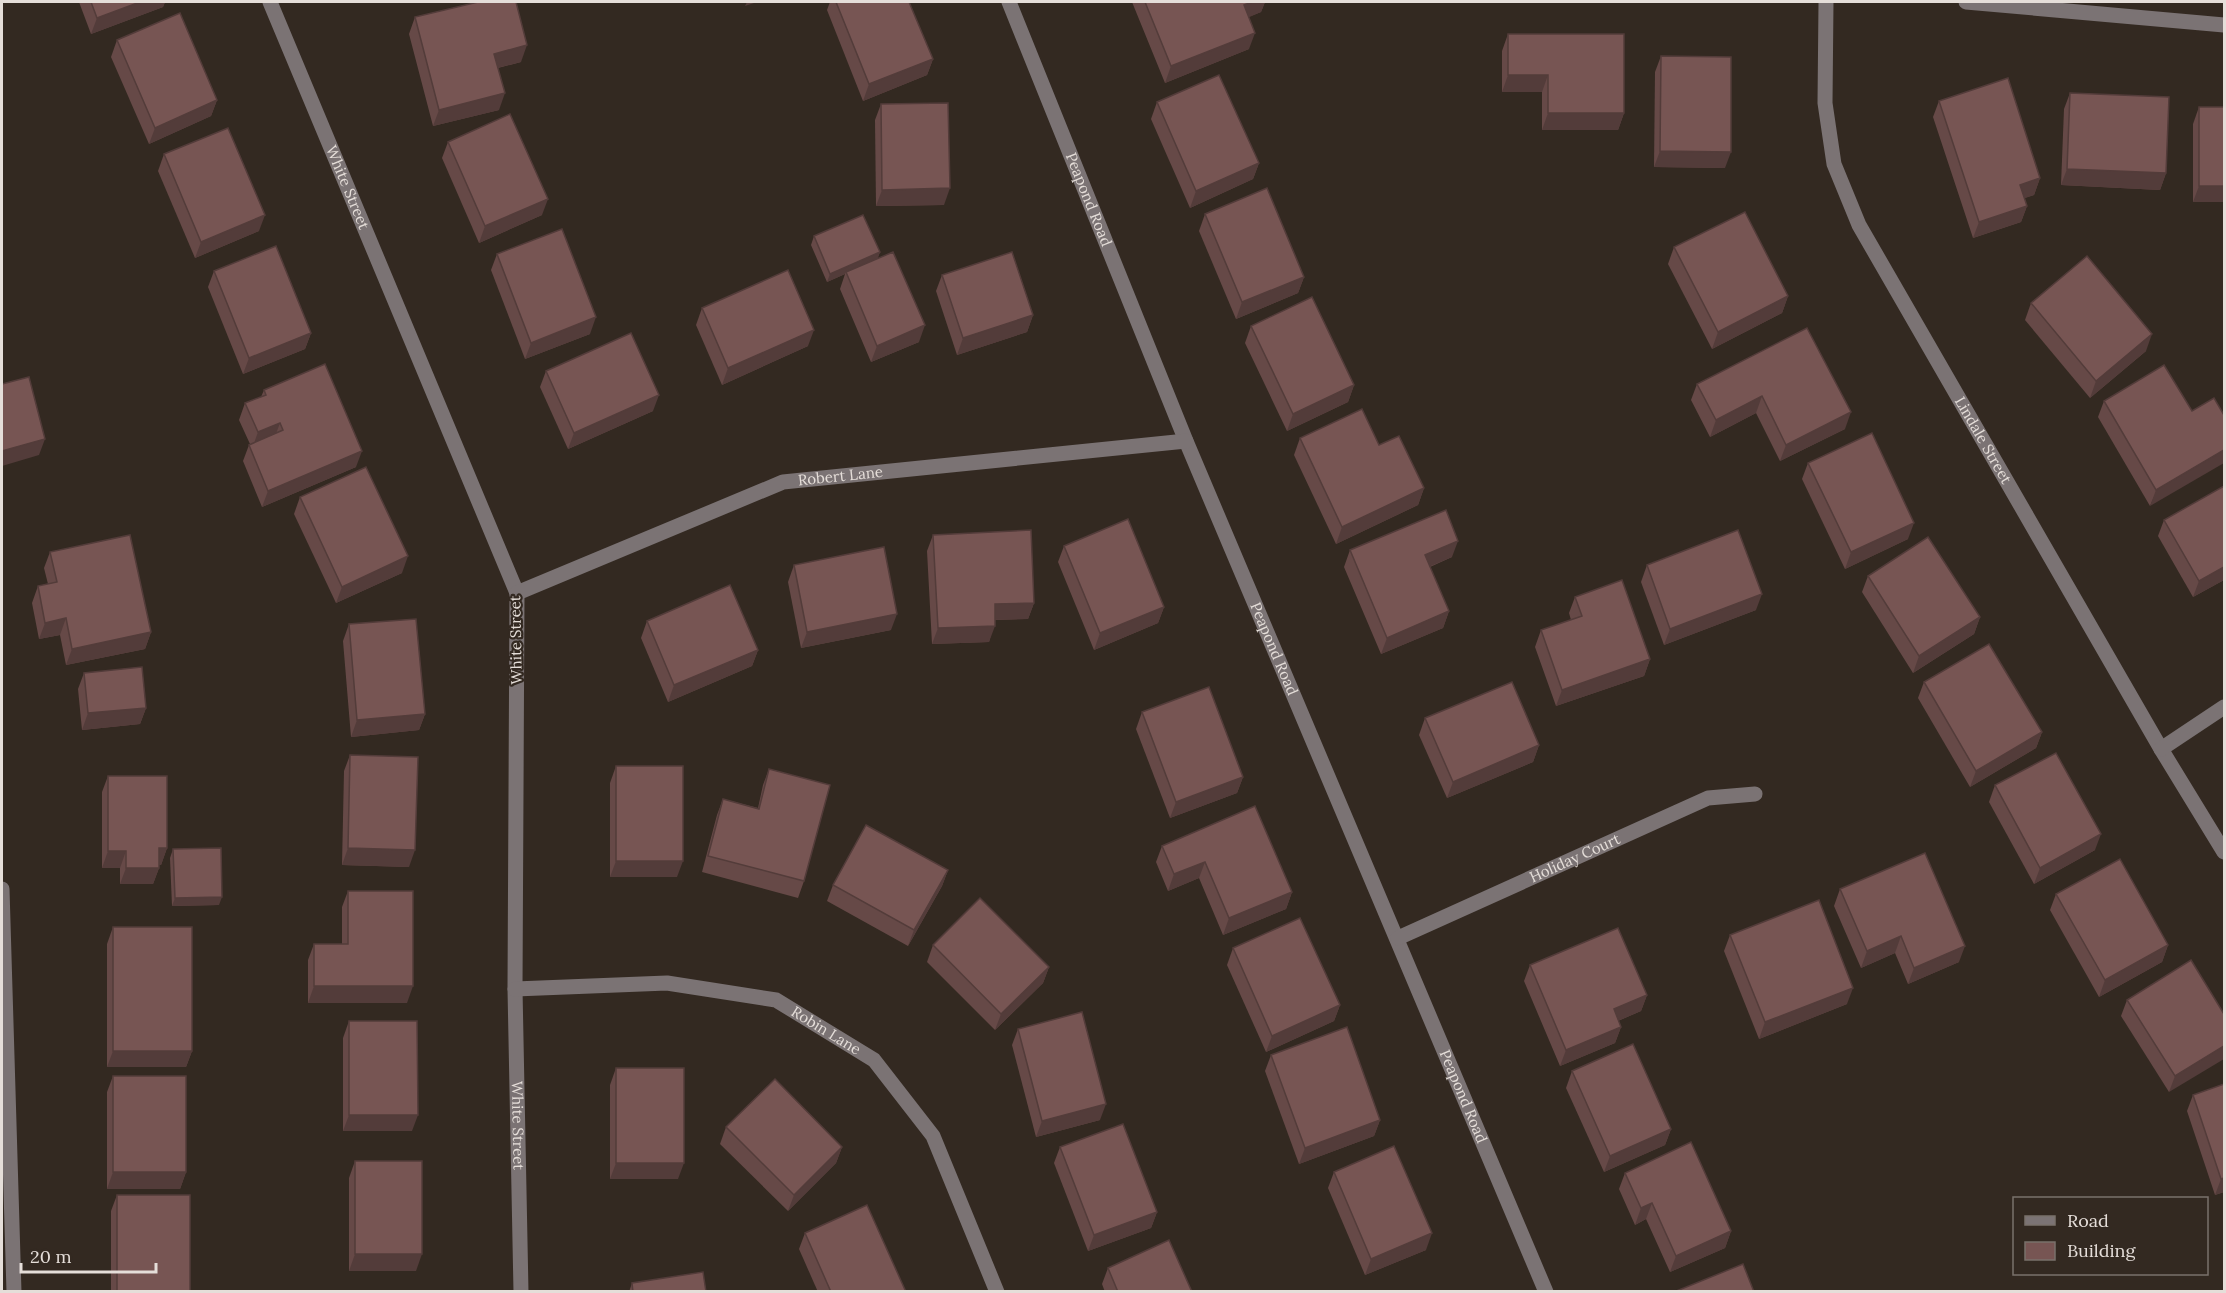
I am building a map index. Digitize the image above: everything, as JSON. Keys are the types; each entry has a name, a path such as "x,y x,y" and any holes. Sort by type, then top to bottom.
{"street":[{"name":"White Street","path":"270,2 517,593 515,989 521,1292"},
{"name":"Peapond Road","path":"1009,2 1186,441 1546,1292"},
{"name":"Lindale Street","path":"1826,2 1825,103 1834,164 1859,225 2161,749 2224,852"},
{"path":"1966,2 2224,25"},
{"name":"Robert Lane","path":"517,593 783,482 1186,441"},
{"path":"2161,749 2224,707"},
{"name":"Holiday Court","path":"1398,938 1708,798 1755,794"},
{"path":"2,889 14,1292"},
{"name":"Robin Lane","path":"515,989 667,983 777,1000 874,1060 933,1136 997,1292"}],"building":[{"path":"91,2 140,2 97,18"},
{"path":"478,2 516,2 527,45 494,54 505,93 439,110 415,17"},
{"path":"836,2 909,2 933,59 869,84"},
{"path":"1145,2 1252,2 1244,5 1255,33 1171,66"},
{"path":"180,13 217,100 155,128 117,40"},
{"path":"1508,34 1624,34 1624,113 1548,113 1548,75 1508,75"},
{"path":"1661,56 1731,57 1731,152 1660,151"},
{"path":"1219,75 1259,163 1196,191 1157,102"},
{"path":"2008,78 2040,178 2020,185 2027,206 1979,222 1939,101"},
{"path":"2070,93 2169,97 2166,173 2067,169"},
{"path":"948,103 950,188 882,190 881,104"},
{"path":"2199,107 2224,107 2224,186 2199,186"},
{"path":"510,114 548,199 485,226 448,142"},
{"path":"228,128 265,215 201,242 164,154"},
{"path":"1267,188 1304,277 1242,302 1205,214"},
{"path":"1745,212 1788,296 1718,332 1674,247"},
{"path":"863,215 880,252 830,274 814,236"},
{"path":"562,229 596,317 531,343 497,254"},
{"path":"276,246 311,333 249,358 214,271"},
{"path":"893,252 925,325 877,346 846,272"},
{"path":"1012,252 1033,315 963,338 942,275"},
{"path":"2087,256 2152,334 2096,381 2031,303"},
{"path":"788,270 814,330 728,368 702,308"},
{"path":"1312,297 1354,385 1293,414 1251,326"},
{"path":"1807,328 1851,412 1786,445 1762,396 1716,420 1697,384"},
{"path":"631,333 659,395 574,433 546,371"},
{"path":"325,364 362,451 268,491 249,445 283,430 280,423 258,432 245,403 266,395 264,390"},
{"path":"2164,365 2192,411 2214,398 2224,415 2224,450 2156,490 2104,401"},
{"path":"29,377 45,439 2,451 2,384"},
{"path":"1362,409 1379,445 1399,436 1424,488 1342,527 1300,438"},
{"path":"1872,433 1914,523 1851,552 1808,463"},
{"path":"366,467 408,556 342,587 300,497"},
{"path":"2224,486 2224,567 2199,581 2164,520"},
{"path":"1446,510 1458,541 1425,555 1449,611 1387,638 1350,550"},
{"path":"1128,519 1164,607 1100,633 1064,546"},
{"path":"1031,530 1034,603 995,604 995,626 938,628 933,535"},
{"path":"1738,530 1762,594 1670,629 1647,565"},
{"path":"130,535 151,632 72,649 66,618 45,623 38,586 57,582 50,552"},
{"path":"1928,537 1980,617 1919,656 1868,576"},
{"path":"884,547 897,614 807,632 794,565"},
{"path":"1622,580 1650,659 1562,690 1541,630 1582,616 1575,597"},
{"path":"730,585 758,650 674,685 647,621"},
{"path":"416,619 425,714 357,720 349,624"},
{"path":"1989,644 2042,732 1976,771 1924,682"},
{"path":"142,667 146,708 88,713 84,673"},
{"path":"1512,682 1539,745 1453,782 1425,718"},
{"path":"1209,687 1243,777 1176,802 1142,712"},
{"path":"2056,753 2101,834 2040,868 1995,785"},
{"path":"350,755 418,757 415,850 348,848"},
{"path":"616,766 683,766 683,861 616,861"},
{"path":"769,769 830,785 804,881 708,856 723,799 759,809"},
{"path":"108,776 167,776 167,848 159,848 159,868 126,868 126,851 108,851"},
{"path":"1255,806 1292,892 1229,918 1205,862 1174,874 1162,846"},
{"path":"866,825 948,870 914,930 833,885"},
{"path":"221,848 222,897 175,898 173,849"},
{"path":"1925,853 1965,946 1914,968 1901,936 1867,951 1840,889"},
{"path":"2120,859 2168,945 2105,980 2056,894"},
{"path":"348,891 413,891 413,986 314,986 314,944 348,944"},
{"path":"980,898 1049,967 1001,1014 933,945"},
{"path":"1819,900 1853,988 1765,1022 1730,935"},
{"path":"1300,918 1340,1005 1272,1036 1233,948"},
{"path":"113,927 192,927 192,1051 113,1051"},
{"path":"1618,928 1647,995 1614,1009 1621,1027 1566,1050 1530,965"},
{"path":"2191,960 2224,1014 2224,1046 2175,1076 2127,1000"},
{"path":"1082,1012 1106,1104 1042,1121 1018,1029"},
{"path":"349,1021 417,1021 418,1115 349,1115"},
{"path":"1347,1027 1380,1120 1305,1148 1271,1055"},
{"path":"1633,1044 1671,1129 1610,1156 1572,1071"},
{"path":"616,1068 684,1068 684,1163 616,1163"},
{"path":"113,1076 186,1076 186,1172 113,1172"},
{"path":"775,1079 842,1147 794,1195 726,1127"},
{"path":"2224,1084 2224,1178 2221,1179 2193,1095"},
{"path":"1123,1124 1157,1212 1094,1235 1060,1147"},
{"path":"1691,1142 1731,1231 1676,1256 1652,1203 1641,1208 1625,1173"},
{"path":"1394,1146 1432,1233 1371,1259 1334,1172"},
{"path":"355,1161 422,1161 422,1254 355,1254"},
{"path":"117,1195 190,1195 190,1292 117,1292"},
{"path":"867,1205 906,1292 831,1292 805,1233"},
{"path":"1169,1240 1192,1292 1118,1292 1108,1268"},
{"path":"1743,1264 1754,1292 1674,1292"},
{"path":"703,1272 706,1292 633,1292 632,1283"}]}
